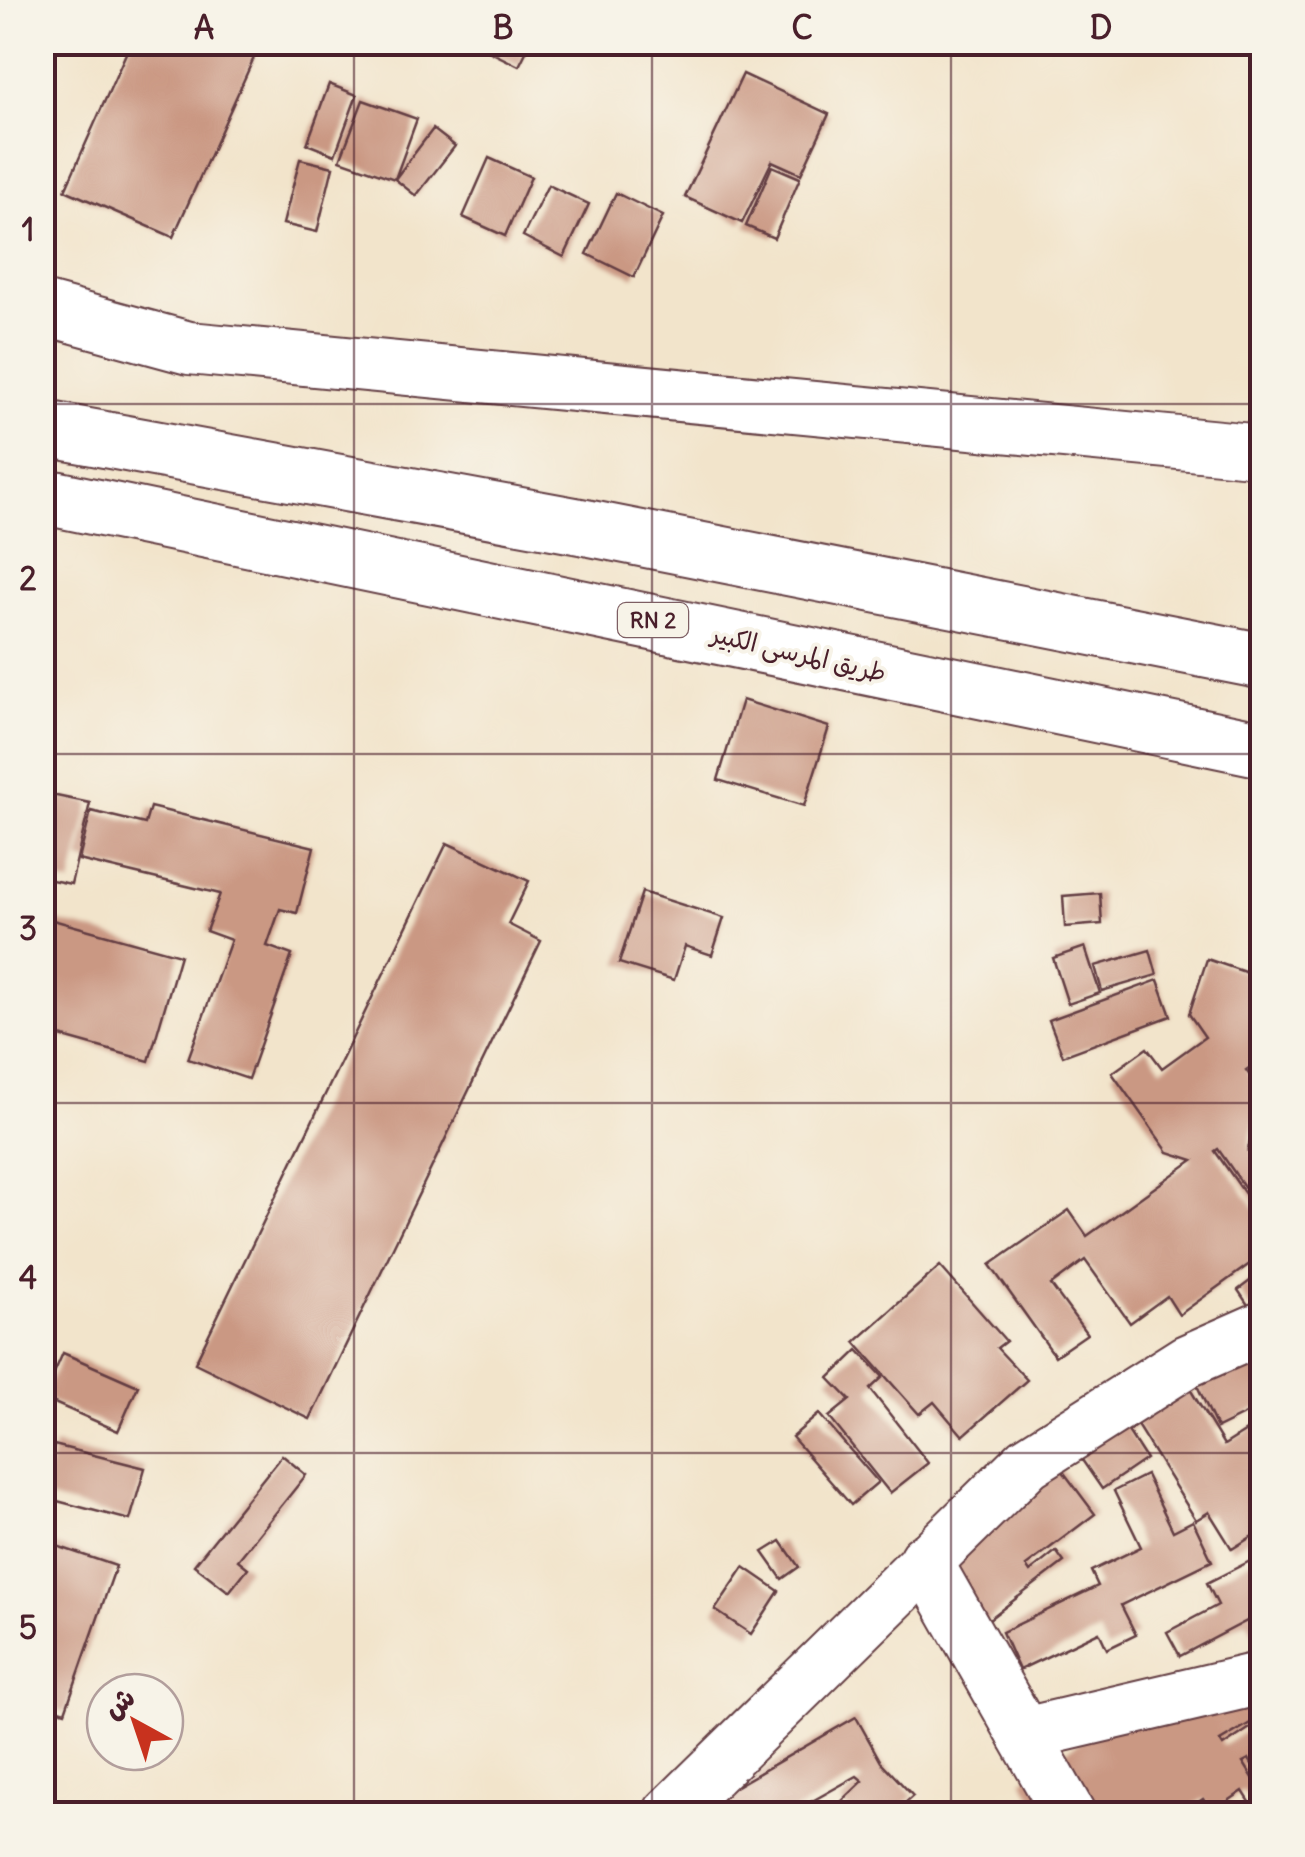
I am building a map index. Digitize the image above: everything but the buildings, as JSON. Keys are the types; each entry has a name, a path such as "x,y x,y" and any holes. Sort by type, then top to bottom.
{"main road":[{"path":"42,428 564,523 1262,661"},
{"name":"طريق المرسى الكبير","path":"42,496 1259,753"}],"street":[{"path":"42,308 189,348 1262,452"},
{"path":"670,1814 925,1560 1042,1452 1187,1361 1262,1328"},
{"path":"925,1560 1070,1814"},
{"path":"1024,1734 1262,1678"}]}
